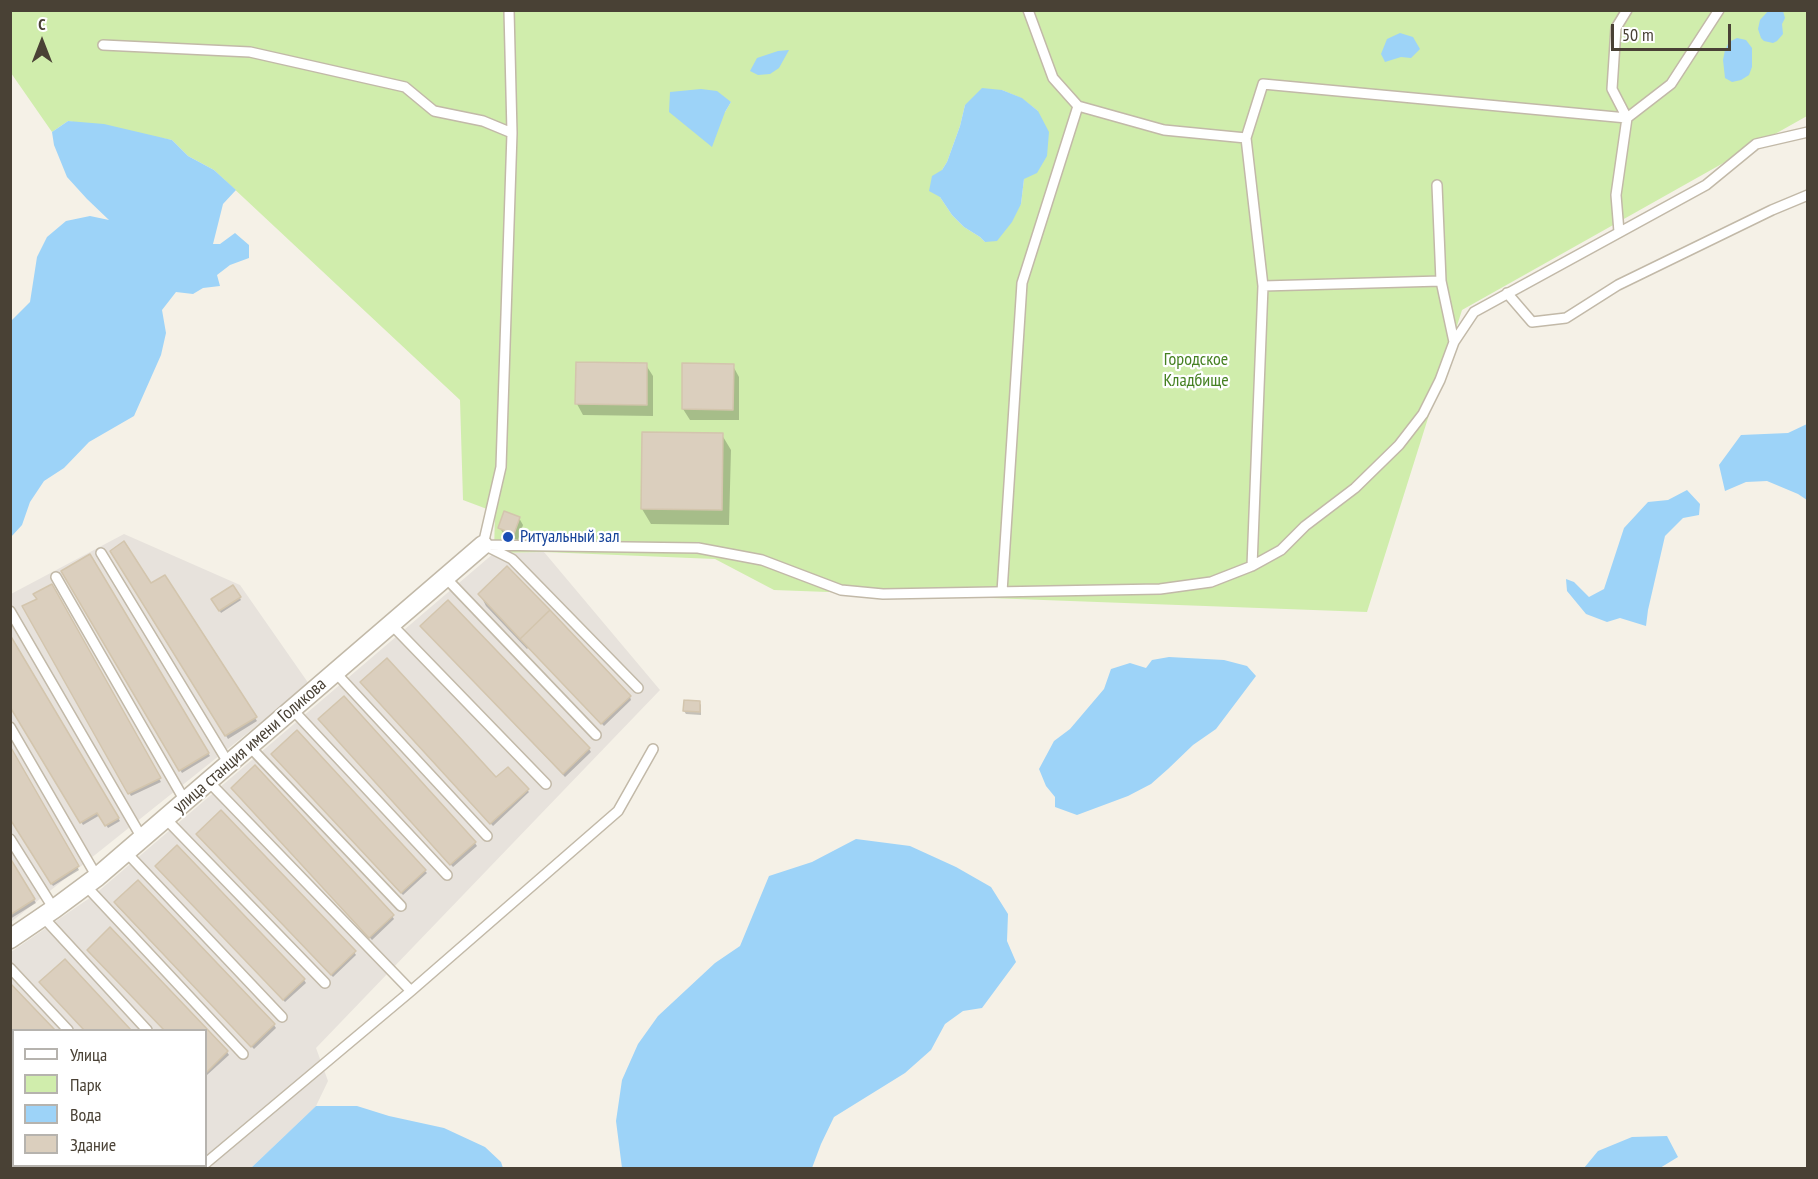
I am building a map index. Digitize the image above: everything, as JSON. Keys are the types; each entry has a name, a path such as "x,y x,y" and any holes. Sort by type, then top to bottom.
{"street":[{"name":"улица станция имени Голикова","path":"10,939 91,881 126,852 483,545"}],"lane":[{"path":"483,545 501,467 512,133 509,10"},
{"path":"1028,10 1053,78 1078,106 1164,130 1246,138"},
{"path":"1619,232 1616,195 1628,118 1612,89 1616,28 1627,10"},
{"path":"1252,566 1263,286 1246,138 1263,84 1628,118 1671,84 1719,10"},
{"path":"103,45 250,52 405,87 434,111 483,121 512,133"},
{"path":"1002,592 1022,283 1078,106"},
{"path":"483,545 698,548 762,560 842,590 883,594 1160,589 1211,582 1252,566 1281,550 1305,526 1355,488 1400,445 1423,414 1440,380 1454,342 1474,312 1706,185 1756,144 1808,132"},
{"path":"1437,185 1441,281 1454,342"},
{"path":"1507,293 1532,322 1566,318 1618,285 1808,195"},
{"path":"1263,286 1441,281"},
{"path":"483,545 512,559 639,688"},
{"path":"100,553 228,764"},
{"path":"56,577 185,801"},
{"path":"445,577 596,735"},
{"path":"10,611 142,838"},
{"path":"391,624 546,784"},
{"path":"335,672 487,836"},
{"path":"292,709 447,875"},
{"path":"10,727 91,881 243,1054"},
{"path":"249,746 401,906"},
{"path":"207,1161 411,991 618,811 653,749"},
{"path":"208,781 411,991"},
{"path":"165,818 325,983"},
{"path":"10,839 48,913 146,1029"},
{"path":"126,852 282,1017"},
{"path":"10,968 67,1029"}],"shaded area":[{"path":"124,534 240,585 309,684 11,922 11,594"},
{"path":"544,552 660,690 316,1048 328,1081 316,1106 251,1168 114,1168 207,1167 207,1029 12,1029 12,1046 11,952 94,895 494,553"},
{"path":"10,1044 12,1046 12,1167 116,1167 11,1168"}],"green space":[{"name":"Городское Кладбище","path":"10,11 1807,11 1807,116 1462,310 1367,612 774,590 715,559 544,552 494,553 495,512 463,500 460,400 214,170 188,156 172,140 68,121 52,132 11,73","holes":["1002,90 1021,98 1038,111 1021,204 985,242 964,227 952,215 940,197 942,170 960,126 965,105","670,92 731,102 725,112"]}],"water":[{"path":"1769,10 1783,11 1785,18 1782,24 1783,34 1773,43 1764,41 1758,29 1760,20"},
{"path":"1400,33 1413,37 1420,49 1411,58 1401,57 1385,62 1381,54 1387,39"},
{"path":"1737,38 1746,40 1752,48 1752,67 1749,75 1732,82 1725,78 1723,60 1729,42"},
{"path":"789,50 779,68 770,74 758,75 750,71 757,58"},
{"path":"982,88 1002,90 1022,98 1038,111 1049,132 1047,156 1037,173 1024,179 1021,204 1012,222 997,241 985,242 964,227 952,215 940,197 929,191 932,176 942,170 947,162 965,105"},
{"path":"701,89 717,91 731,102 712,147 669,112 670,92"},
{"path":"68,121 104,124 172,140 188,156 214,170 236,190 223,204 213,244 220,244 235,233 249,245 249,258 230,265 217,275 220,286 203,288 193,294 176,292 162,310 166,333 161,355 134,416 89,442 64,468 44,481 30,502 22,525 11,537 11,321 30,302 37,257 47,237 66,221 90,216 109,220 67,177 54,145 52,132"},
{"path":"1807,424 1807,500 1767,481 1746,482 1725,491 1719,465 1741,435 1788,433"},
{"path":"1687,490 1700,504 1699,515 1683,518 1665,536 1646,626 1620,618 1607,622 1586,614 1567,591 1566,579 1574,582 1589,597 1604,589 1624,528 1648,502 1668,500"},
{"path":"1169,657 1224,660 1247,666 1256,676 1216,729 1193,745 1151,784 1128,796 1077,815 1055,807 1055,797 1046,786 1039,769 1054,741 1070,729 1104,689 1111,669 1130,663 1146,668 1152,660"},
{"path":"856,839 910,846 956,867 991,887 1008,914 1007,941 1016,962 982,1008 963,1011 945,1024 931,1050 905,1073 834,1117 812,1168 622,1168 616,1121 622,1080 638,1044 658,1016 715,963 740,946 769,876 812,862"},
{"path":"316,1106 357,1106 389,1116 444,1128 485,1147 501,1162 503,1168 251,1168"},
{"path":"1667,1136 1678,1157 1660,1168 1584,1168 1598,1151 1632,1137"}],"building":[{"path":"576,362 647,363 647,405 575,404"},
{"path":"682,363 734,364 733,410 682,409"},
{"path":"642,432 723,433 722,510 641,509"},
{"path":"504,511 520,517 514,534 498,528"},
{"path":"124,541 151,583 165,575 257,717 225,736 110,551"},
{"path":"90,554 209,753 179,771 61,571"},
{"path":"507,566 550,610 520,639 478,594"},
{"path":"52,584 161,778 128,794 22,606 37,599 33,594"},
{"path":"233,585 241,597 219,611 211,599"},
{"path":"448,600 590,748 563,774 420,626"},
{"path":"550,610 631,696 601,724 520,639"},
{"path":"10,635 119,818 105,826 97,813 80,823 10,707"},
{"path":"387,658 496,777 508,767 529,789 490,824 360,682"},
{"path":"344,696 476,842 450,865 318,719"},
{"path":"684,700 700,701 700,712 683,711"},
{"path":"297,730 426,870 401,893 271,754"},
{"path":"10,746 79,866 51,884 10,819"},
{"path":"255,765 394,915 369,938 231,788"},
{"path":"221,810 356,951 331,975 196,834"},
{"path":"177,845 305,979 283,1000 155,866"},
{"path":"10,858 35,899 10,915"},
{"path":"138,880 275,1024 251,1047 114,902"},
{"path":"110,927 228,1051 207,1072 207,1029 163,1029 87,950"},
{"path":"65,959 130,1029 83,1029 39,982"},
{"path":"10,983 54,1029 12,1030 10,1028"},
{"path":"10,1108 12,1110 12,1167 60,1167 10,1168"}],"place":[{"name":"Ритуальный зал","path":"508,537"}]}
